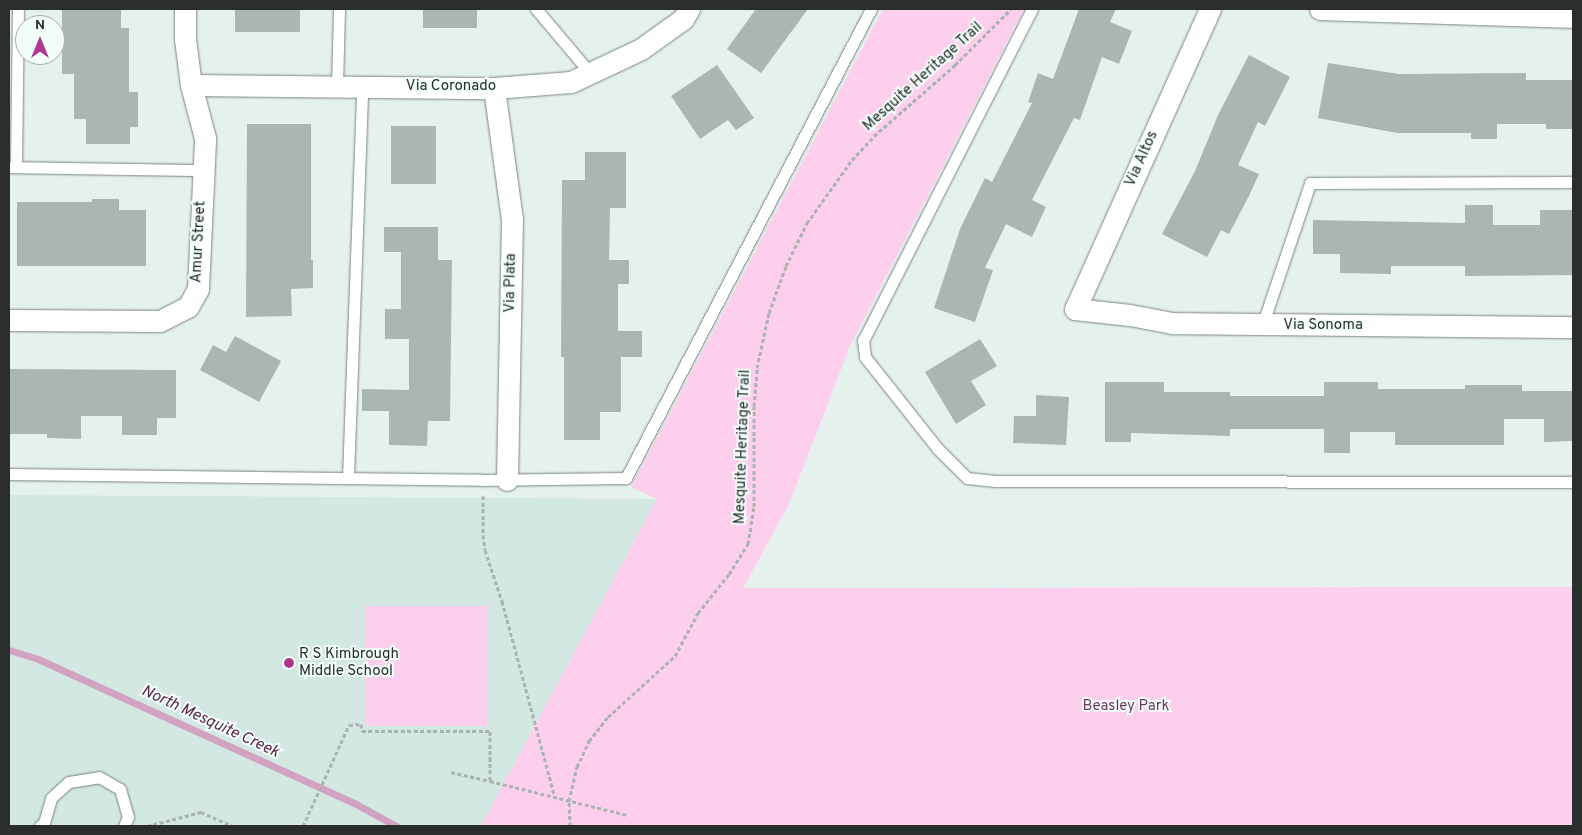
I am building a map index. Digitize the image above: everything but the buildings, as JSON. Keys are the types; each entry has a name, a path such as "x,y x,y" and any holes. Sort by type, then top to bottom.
{"street":[{"name":"Amur Street","path":"9,320 160,321 188,307 198,289 205,138 191,84 185,39 185,9"},
{"name":"Via Coronado","path":"191,84 494,88 571,82 641,49 683,18 689,9"},
{"name":"Via Altos","path":"1075,309 1210,9"},
{"path":"1320,9 1573,17"},
{"name":"Via Plata","path":"494,88 512,219 507,480"},
{"name":"Via Sonoma","path":"1075,309 1130,315 1172,323 1262,326 1573,328"}],"lane":[{"path":"18,9 12,167 203,170"},
{"path":"337,86 339,9"},
{"path":"536,9 590,73"},
{"path":"9,474 483,480 626,478 872,9"},
{"path":"1032,9 863,340 865,357 937,448 967,478 996,481 1573,482"},
{"path":"348,477 362,86"},
{"path":"1262,326 1310,184 1573,182"},
{"path":"40,826 44,823 52,798 69,782 99,777 120,790 128,818 124,826"}],"path":[{"name":"Mesquite Heritage Trail","path":"570,826 569,801 577,768 589,741 608,717 675,656 698,613 729,574 748,544 754,507 754,406 757,368 769,313 786,266 807,223 852,160 874,136 956,65 1011,9"},
{"path":"483,480 483,535 485,550 502,601 555,797"},
{"path":"303,826 349,725 361,724 362,731 490,731 490,781"},
{"path":"451,772 628,815"},
{"path":"147,826 201,812 233,826"}],"shaded area":[{"name":"R S Kimbrough Middle School","path":"9,495 657,499 481,826 9,826"}],"green space":[{"name":"Beasley Park","path":"883,9 1024,9 850,346 789,504 743,588 1573,587 1573,826 481,826 657,499 631,487"},
{"path":"365,606 488,606 488,726 365,726"}],"waterway":[{"name":"North Mesquite Creek","path":"9,650 38,659 356,804 396,826"}],"place":[{"name":"R S Kimbrough Middle School","path":"289,663"}]}
